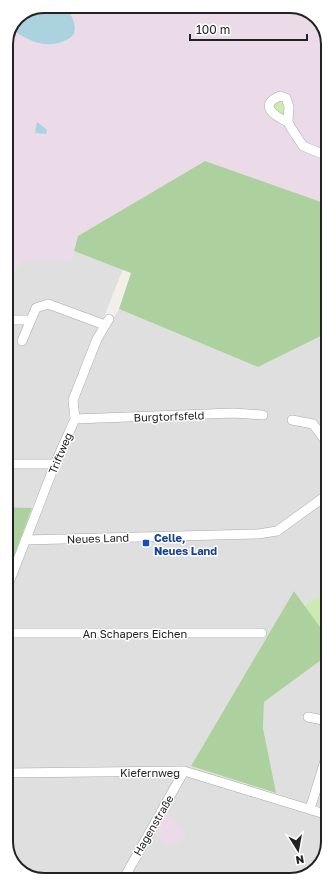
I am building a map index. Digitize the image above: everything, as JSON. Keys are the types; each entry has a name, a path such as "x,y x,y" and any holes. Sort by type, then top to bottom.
{"street":[{"path":"288,122 304,146 321,153"},
{"name":"Triftweg","path":"13,572 55,464 75,419 73,400 97,339 107,322 48,304 36,308 31,320"},
{"path":"13,320 31,320 22,341"},
{"name":"Burgtorfsfeld","path":"75,419 233,413 263,415"},
{"path":"292,420 313,424 321,435"},
{"path":"13,464 55,464"},
{"name":"Neues Land","path":"25,540 258,534 277,531 321,499"},
{"name":"An Schapers Eichen","path":"13,633 262,633"},
{"path":"308,717 321,720"},
{"name":"Kiefernweg","path":"13,773 184,771 321,813"},
{"name":"Hagenstraße","path":"127,873 184,771"},
{"path":"310,809 321,774"}],"shaded area":[{"path":"44,13 292,13 302,15 313,23 317,28 321,44 321,202 205,161 78,236 70,261 22,261 13,271 13,42 16,30 23,21 32,15"},
{"path":"74,251 123,269 69,398 69,419 32,508 13,507 13,271 22,261 70,261"},
{"path":"119,309 258,367 321,336 321,628 294,591 191,766 275,793 263,728 264,702 321,660 321,846 315,861 304,870 290,873 42,873 28,869 16,856 13,842 13,585 77,423 76,401 103,336"},
{"path":"167,811 187,836 174,846 172,843 167,847 156,832"}],"green space":[{"path":"279,100 283,101 285,105 284,114 277,112 274,106"},
{"path":"205,161 321,202 321,336 258,367 119,309 131,273 74,251 78,236"},
{"path":"13,507 32,508 13,559"},
{"path":"294,591 321,628 321,660 264,702 263,728 276,793 191,766"},
{"path":"321,595 321,628 305,606"}],"water":[{"path":"44,13 70,13 75,27 74,33 71,37 64,41 50,44 30,40 18,33 16,30 23,21 32,15"},
{"path":"37,122 47,130 46,134 35,133"}],"place":[{"name":"Celle, Neues Land","path":"146,543"}]}
